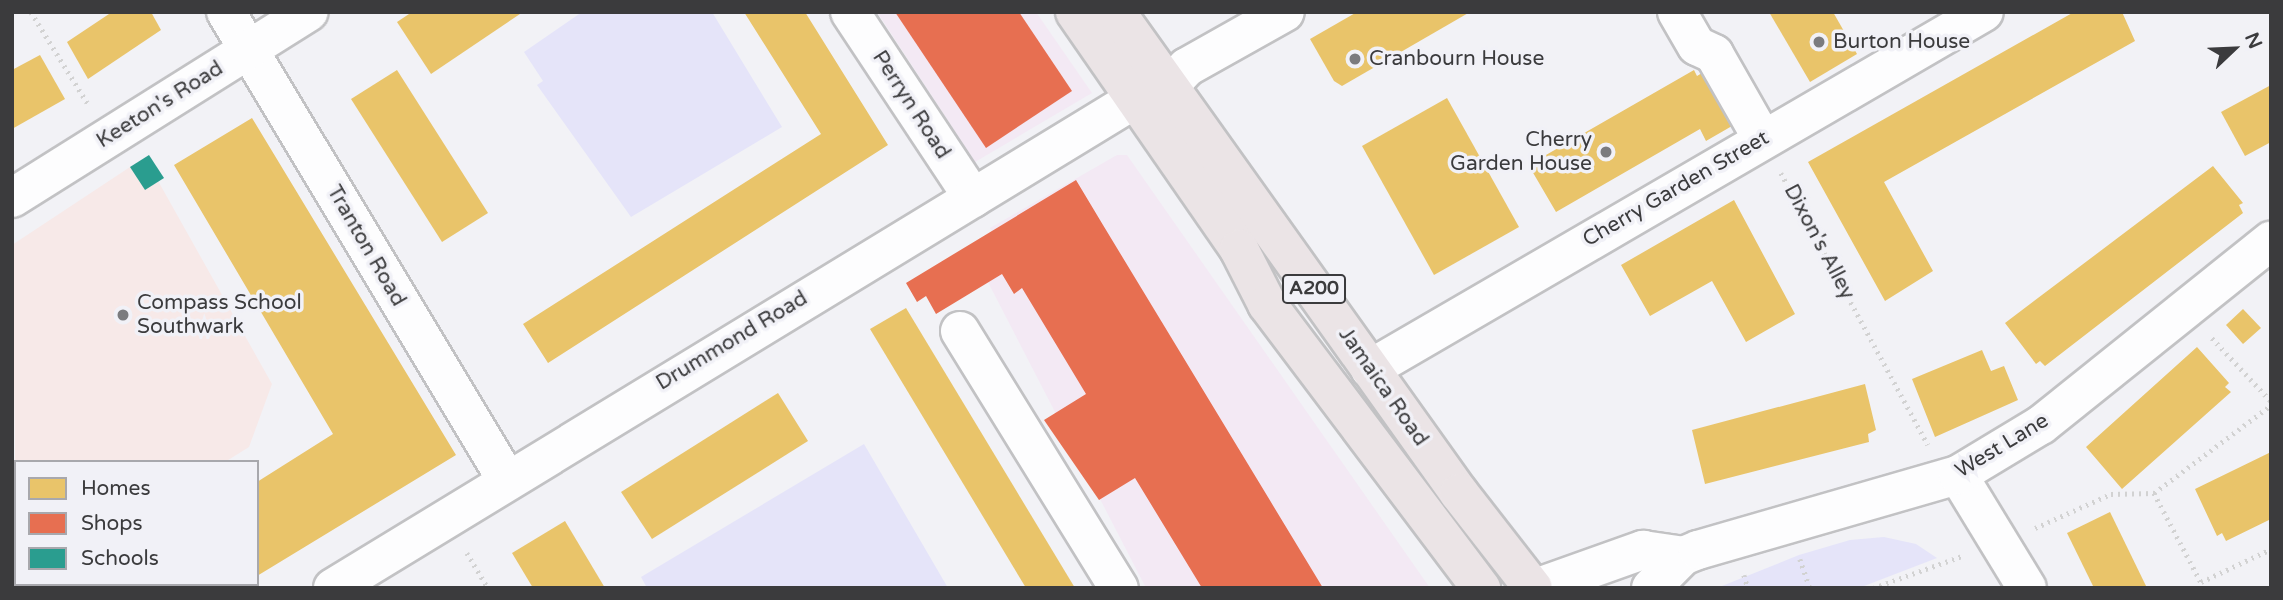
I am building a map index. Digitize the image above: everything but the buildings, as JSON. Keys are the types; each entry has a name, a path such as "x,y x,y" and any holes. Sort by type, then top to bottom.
{"main road":[{"name":"Jamaica Road","path":"1075,12 1239,249 1267,304 1481,588"},
{"name":"Jamaica Road","path":"1116,12 1171,84 1370,369 1535,588"}],"street":[{"name":"Tranton Road","path":"226,12 251,49 507,480"},
{"name":"Keeton's Road","path":"12,198 308,12"},
{"name":"Perryn Road","path":"850,12 973,198"},
{"path":"1171,84 1187,67 1285,12"},
{"path":"1677,12 1697,46 1714,54 1762,138"},
{"name":"Cherry Garden Street","path":"1370,369 1762,138 1984,12"},
{"name":"Drummond Road","path":"333,588 1135,99"},
{"name":"West Lane","path":"1651,588 1684,556 1788,521 1958,475 2042,425 2271,241"},
{"path":"960,331 1119,588"},
{"path":"1958,475 2027,588"},
{"name":"West Lane","path":"1535,588 1643,550 1684,556"}],"path":[{"path":"31,12 108,137"},
{"name":"Dixon's Alley","path":"1762,138 1929,447 1958,475"},
{"path":"2039,526 2111,494 2154,493 2271,403 2185,310"},
{"path":"2154,493 2201,585 2271,549"},
{"path":"1873,588 1960,557"}],"shaded area":[{"path":"582,12 712,12 782,127 631,217 537,85 543,81 524,52"},
{"path":"877,12 1036,12 1092,93 975,162"},
{"path":"1117,155 1127,155 1430,588 1146,588 976,259 999,243 990,228"},
{"name":"Compass School Southwark","path":"148,163 272,384 249,447 228,460 15,460 12,245 130,167"},
{"path":"864,444 948,588 647,588 641,577"},
{"path":"1884,537 1916,544 1937,558 1859,588 1717,588 1799,555 1850,540"},
{"path":"58,586 238,588 59,588"}],"place":[{"name":"Burton House","path":"1819,42"},
{"name":"Cranbourn House","path":"1355,59"},
{"name":"Cherry Garden House","path":"1606,152"},
{"name":"Compass School Southwark","path":"123,315"}]}
